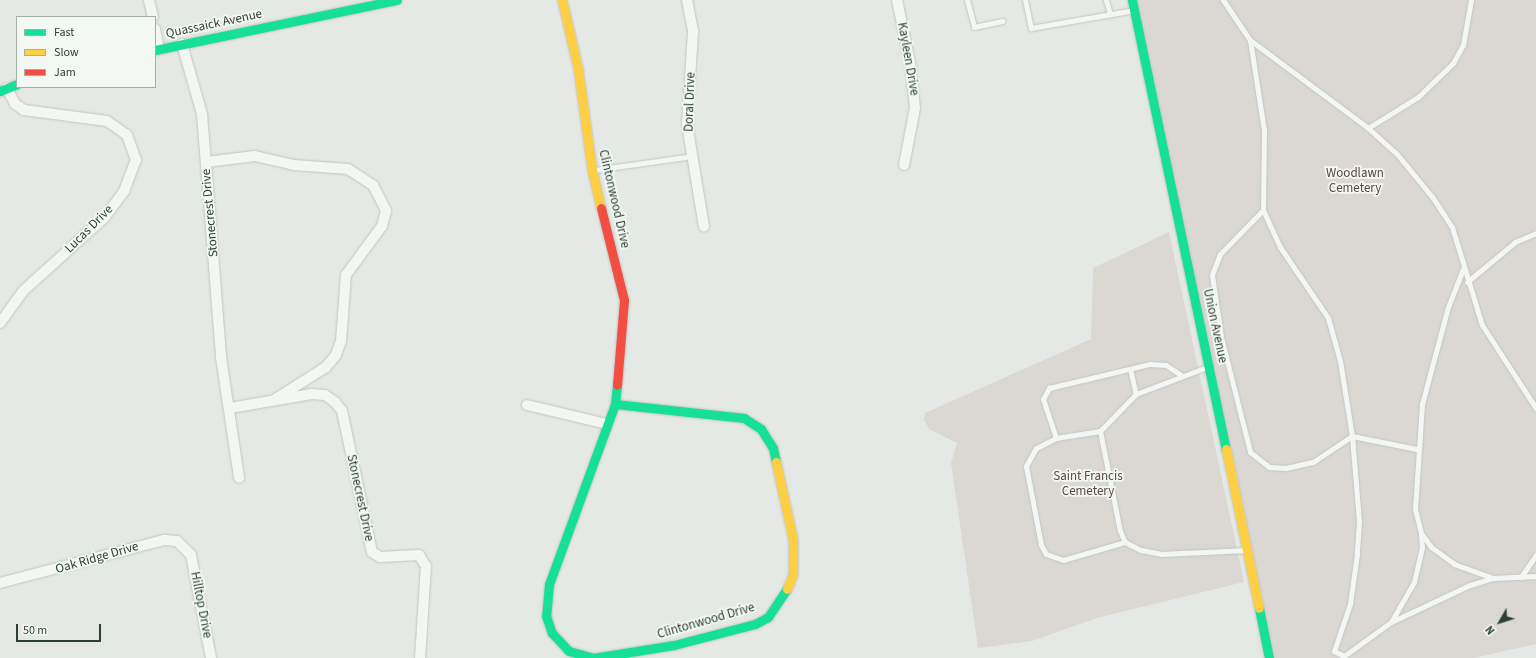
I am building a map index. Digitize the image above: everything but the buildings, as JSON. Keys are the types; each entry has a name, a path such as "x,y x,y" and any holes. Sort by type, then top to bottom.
{"street":[{"path":"149,0 153,16"},
{"name":"Quassaick Avenue","path":"157,50 362,4 397,0"},
{"name":"Clintonwood Drive","path":"562,0 578,69 592,170 624,300 624,333 615,404 549,584 546,616 552,633 569,651 592,658 674,646 755,624 768,617 783,597 793,574 793,540 773,448 761,429 744,418 615,404"},
{"name":"Doral Drive","path":"687,0 693,32 687,124 704,227"},
{"name":"Kayleen Drive","path":"897,0 910,62 915,108 904,165"},
{"name":"Union Avenue","path":"1132,0 1210,366 1269,658"},
{"path":"156,40 157,50"},
{"name":"Stonecrest Drive","path":"182,44 198,91 206,162 221,350 239,478"},
{"path":"3,89 16,84"},
{"name":"Lucas Drive","path":"0,323 23,291 104,218 124,191 136,160 127,135 107,121 24,110 15,104 3,89"},
{"path":"206,162 255,156 294,165 348,169 373,185 385,204 382,226 346,276 341,341 336,355 326,367 274,400"},
{"name":"Stonecrest Drive","path":"230,408 274,400 325,395 342,411 372,552 380,557 418,554 426,566 420,658"},
{"path":"527,404 607,424"},
{"name":"Oak Ridge Drive","path":"0,583 164,540 177,540 190,552"},
{"name":"Hilltop Drive","path":"190,552 211,658"}],"lane":[{"path":"967,0 974,27 1002,21"},
{"path":"1025,0 1031,28 1134,10"},
{"path":"1106,0 1110,14"},
{"path":"1223,0 1250,40 1368,128 1397,154 1444,213 1456,239 1467,282 1492,343 1536,408"},
{"path":"1368,128 1418,97 1453,63 1463,45 1471,0"},
{"path":"1250,40 1264,130 1263,210 1280,247 1328,318 1340,361 1352,436 1358,507 1357,554 1350,604 1334,651 1344,656 1391,622 1464,588 1493,578 1536,576"},
{"path":"592,170 692,156"},
{"path":"1263,210 1220,254 1212,275 1214,302 1244,440 1257,461 1269,467 1286,468 1313,462 1352,436 1417,449"},
{"path":"1467,282 1515,242 1536,233"},
{"path":"1391,622 1414,582 1422,548 1414,490 1422,404 1448,307 1463,269"},
{"path":"1056,438 1043,399 1048,388 1150,364 1166,365 1181,375"},
{"path":"1210,366 1181,375 1136,394 1100,431 1056,438 1036,448 1026,466 1041,545 1046,554 1063,560 1114,542 1125,542 1141,550 1183,556 1248,550"},
{"path":"1130,369 1136,394"},
{"path":"1100,431 1120,531 1125,542"},
{"path":"1421,533 1449,561 1493,578"},
{"path":"1521,577 1536,555"}],"green space":[{"name":"Woodlawn Cemetery","path":"1131,0 1536,0 1536,644 1474,658 1269,658"},
{"name":"Saint Francis Cemetery","path":"1169,232 1244,582 1097,618 1032,641 978,648 951,463 957,443 929,429 924,420 925,413 1091,339 1093,268"}],"traffic: fast":[{"path":"156,50 397,0"},
{"path":"1132,0 1226,449"},
{"path":"0,91 16,84"},
{"path":"617,385 615,404 549,584 546,616 552,633 569,651 593,658 674,645 755,624 768,617 787,589"},
{"path":"615,404 744,418 761,429 773,448 776,462"},
{"path":"1259,608 1269,658"}],"traffic: slow":[{"path":"562,0 578,69 592,170 601,208"},
{"path":"1226,449 1259,608"},
{"path":"776,462 793,540 793,574 787,589"}],"traffic: jam":[{"path":"601,208 624,300 617,385"}]}
